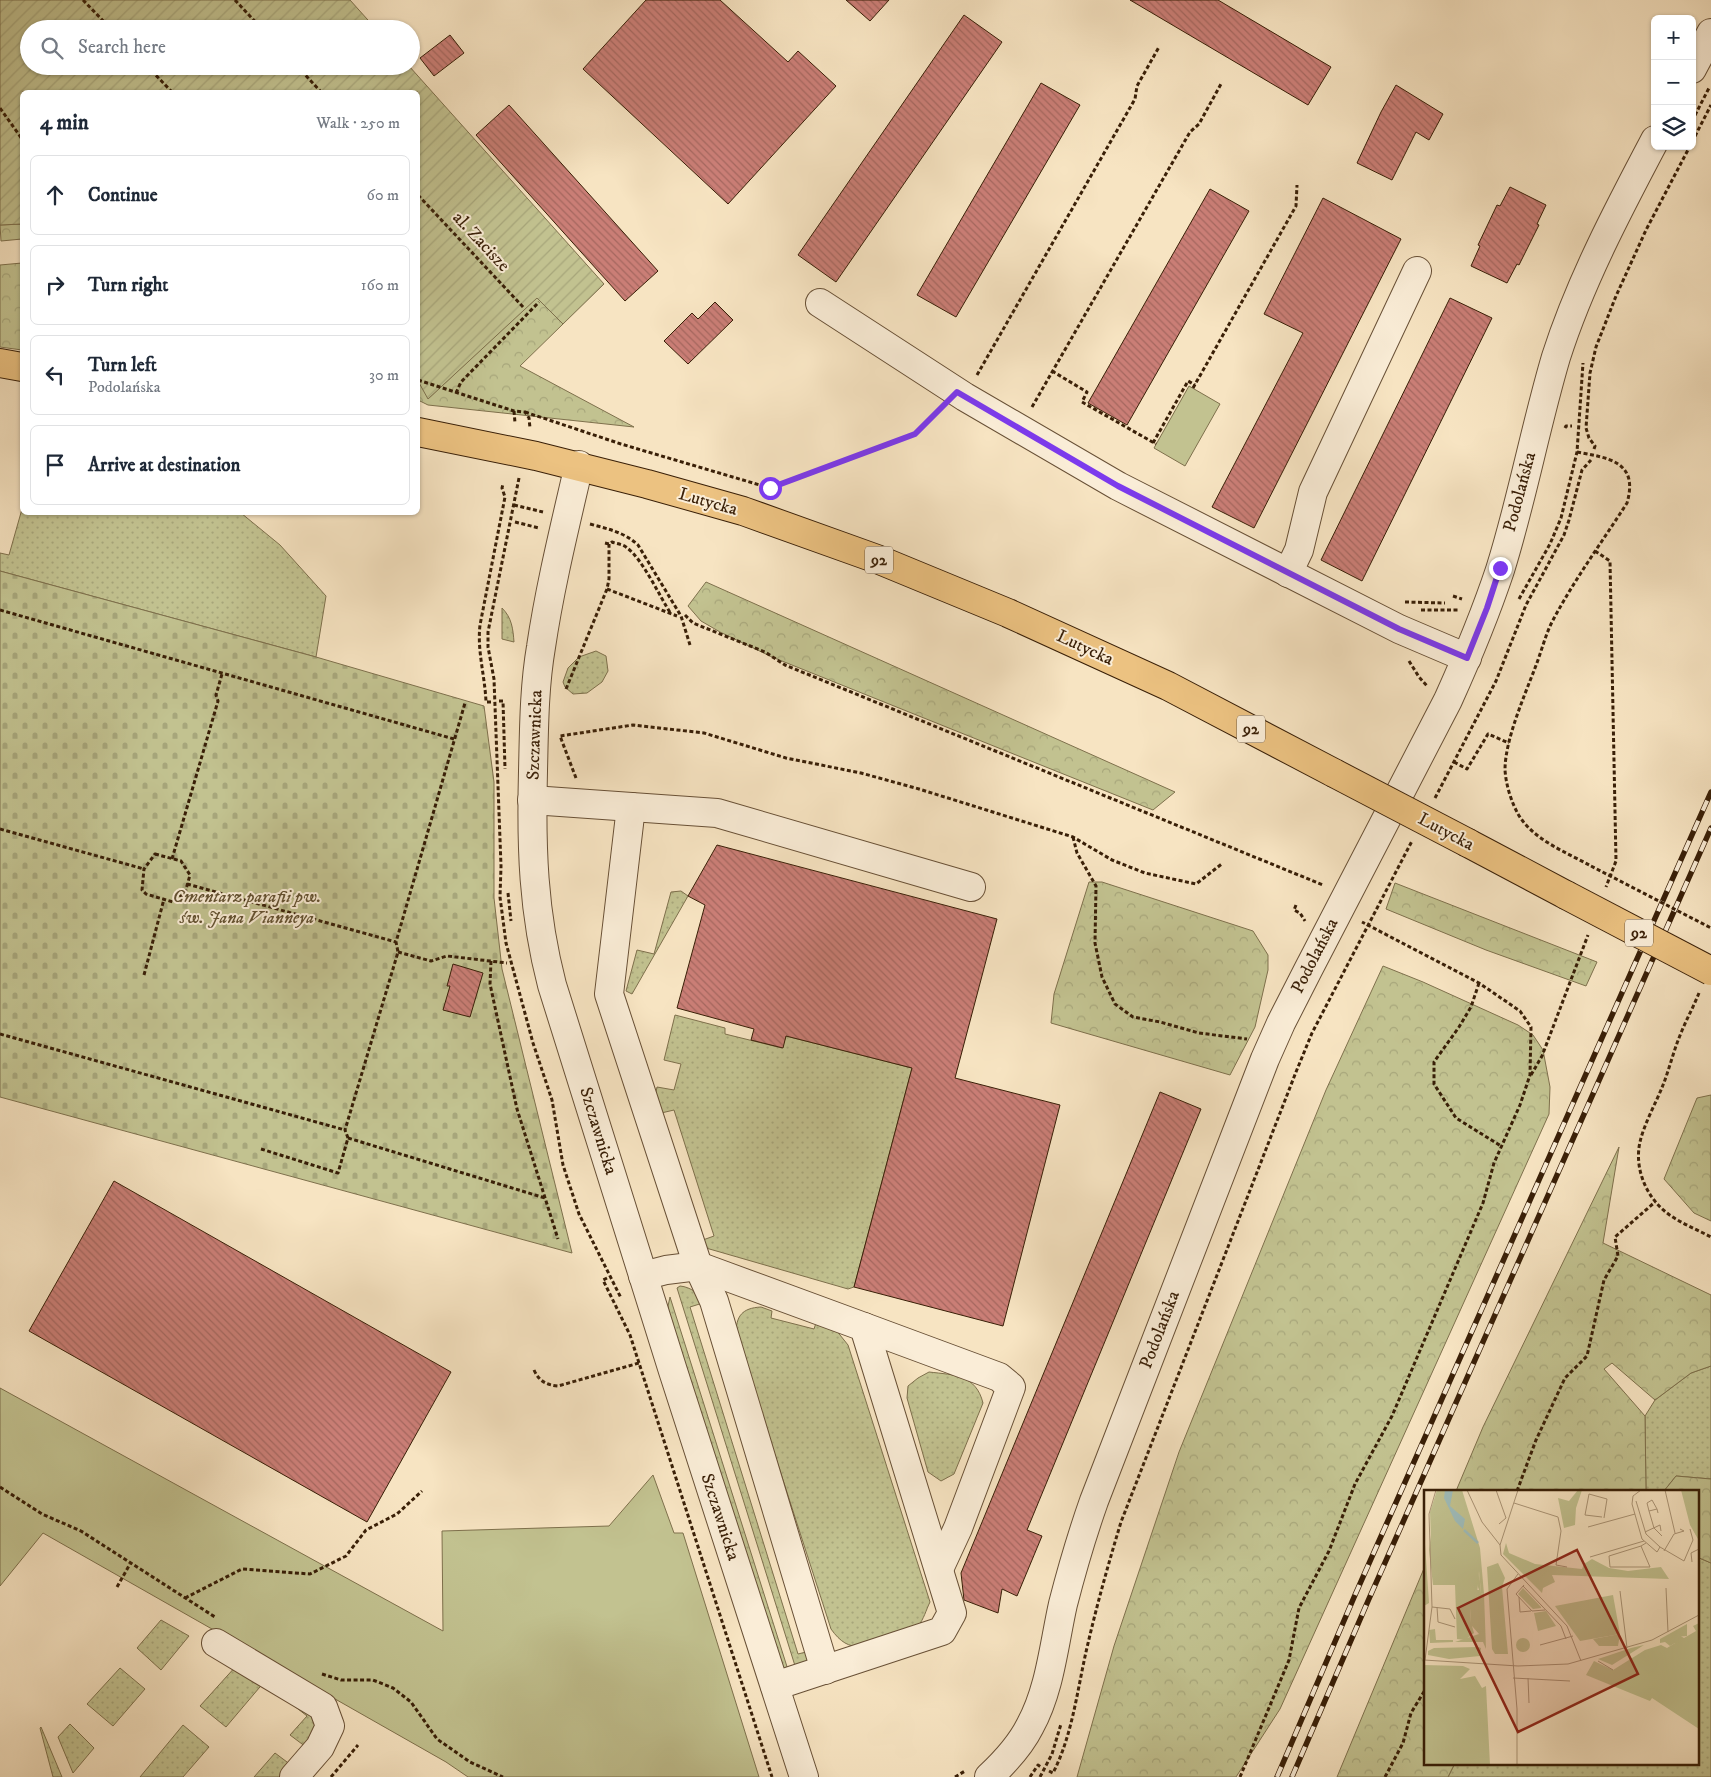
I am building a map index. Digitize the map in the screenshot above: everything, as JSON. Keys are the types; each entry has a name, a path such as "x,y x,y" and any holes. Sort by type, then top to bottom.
{"main road":[{"path":"0,363 20,367"},
{"name":"Lutycka","path":"420,432 578,466 743,512 877,559 1008,613 1168,686 1566,894 1707,978"}],"street":[{"path":"1696,61 1711,33"},
{"name":"Podolańska","path":"989,1777 1016,1748 1037,1711 1044,1690 1074,1562 1094,1501 1269,1050 1308,970 1448,700 1467,658 1487,608 1500,568 1545,399 1568,324 1594,261 1651,148"},
{"path":"1288,573 1299,550 1313,492 1417,271"},
{"path":"820,303 961,395 1251,566 1288,573 1399,629 1467,658"},
{"name":"Szczawnicka","path":"578,466 551,589 534,705 532,854 539,926 552,985 643,1276 804,1777"},
{"path":"532,800 717,813 972,886"},
{"path":"631,806 608,994 698,1266 714,1301 825,1670"},
{"path":"643,1276 666,1270 698,1266 1000,1376 1011,1387 958,1528 939,1569"},
{"path":"775,1686 942,1632 952,1613 864,1327"},
{"path":"216,1630 323,1707 330,1726 320,1747 294,1777"}],"path":[{"path":"83,0 102,20"},
{"path":"235,0 254,20"},
{"path":"420,381 621,444 770,488 915,434 961,395 1135,99 1137,86 1159,47"},
{"path":"156,75 170,90"},
{"path":"305,75 319,90"},
{"path":"1020,429 1190,132 1199,124 1221,84"},
{"path":"1696,113 1711,85"},
{"path":"1696,134 1711,105"},
{"path":"0,108 20,136"},
{"path":"1594,449 1595,446 1584,428 1590,373 1600,338 1616,296 1646,230 1688,150"},
{"path":"1052,372 1087,392 1082,402 1154,444 1188,381 1194,386 1296,206 1296,185"},
{"name":"al. Zacisze","path":"420,197 524,308"},
{"path":"456,393 461,382 539,302"},
{"path":"1517,604 1556,530 1577,452 1584,356"},
{"path":"514,411 515,423"},
{"path":"524,412 529,418 530,426"},
{"path":"1577,452 1610,458 1626,471 1630,492 1627,503 1569,592 1551,624 1509,743 1505,770 1509,794 1519,815 1532,832 1591,866 1711,928"},
{"path":"1431,805 1496,681 1517,620 1564,535 1582,470 1591,460"},
{"path":"490,702 486,702 486,683 478,638 506,496 502,488 503,484"},
{"path":"514,505 543,512"},
{"path":"501,518 506,520"},
{"path":"515,522 540,528"},
{"path":"610,529 630,537 646,555 681,616 690,645"},
{"path":"566,689 607,589 609,579 607,544 612,542 623,545 637,557 671,614"},
{"path":"1596,551 1610,561 1616,861 1605,889"},
{"path":"607,589 677,616"},
{"path":"1399,602 1445,603"},
{"path":"0,610 454,739"},
{"path":"685,615 693,623 765,652 785,665 1307,879 1326,885"},
{"path":"1399,629 1404,652 1419,677 1437,695 1448,700"},
{"path":"172,859 218,701 216,695 222,674"},
{"path":"260,1150 338,1173 348,1138 345,1130 398,952 396,942 465,703"},
{"path":"587,804 560,736 633,725 704,732 786,758 861,773 920,789 1073,836 1112,860 1145,873 1196,884 1223,863"},
{"path":"1454,762 1467,769 1488,734 1509,743"},
{"path":"0,829 144,869"},
{"path":"1073,836 1077,853 1096,886 1095,944 1102,977 1115,1004 1133,1017 1160,1022 1199,1033 1255,1040"},
{"path":"1049,1771 1053,1773 1067,1737 1105,1574 1121,1522 1306,1048 1413,839"},
{"path":"155,854 172,859 182,861 190,875 185,893 173,902 146,894 142,890 144,869 155,854"},
{"path":"1305,885 1307,879"},
{"path":"187,884 396,942"},
{"path":"144,975 164,899"},
{"path":"1294,910 1296,905"},
{"path":"1356,929 1360,921 1479,983 1520,1011 1531,1027 1530,1075"},
{"path":"1240,1777 1289,1660 1299,1608 1329,1551 1354,1484 1392,1416 1483,1202 1494,1163 1520,1105 1530,1075 1542,1056 1591,926"},
{"path":"398,952 431,961 447,956 507,963"},
{"path":"491,961 490,984 517,1108 558,1238"},
{"path":"1707,978 1679,1037 1640,1141 1638,1158 1641,1176 1648,1191 1665,1212 1711,1237"},
{"path":"1479,983 1467,1014 1434,1062 1434,1084 1456,1118 1501,1146"},
{"path":"0,1034 345,1130"},
{"path":"348,1138 545,1198"},
{"path":"1518,1490 1536,1440 1565,1378 1587,1356 1604,1280 1618,1256 1615,1236 1656,1202"},
{"path":"607,1278 603,1280 626,1325 639,1363 772,1777"},
{"path":"534,1370 542,1382 558,1386 639,1363"},
{"path":"0,1487 42,1514 81,1531 185,1598 216,1630"},
{"path":"185,1598 242,1569 310,1574 346,1556 366,1530 397,1514 422,1491"},
{"path":"117,1587 130,1564"},
{"path":"315,1671 341,1680 373,1680 393,1688 410,1702 437,1739 470,1762 503,1777"},
{"path":"1385,1777 1403,1743 1411,1713 1424,1692"},
{"path":"1040,1777 1052,1754 1063,1716"},
{"path":"331,1777 358,1746"},
{"path":"1030,1777 1038,1765 1041,1767"}],"green space":[{"path":"0,0 350,0 368,20 20,20 20,75 417,75 604,284 563,324 537,298 428,399 420,385 420,90 20,90 20,224 0,225"},
{"path":"20,224 20,239 1,241 0,225"},
{"path":"20,263 20,350 0,347 0,265"},
{"path":"537,297 563,324 520,366 634,427 428,405 420,401 420,384 429,398"},
{"path":"1189,386 1220,404 1185,466 1154,448"},
{"path":"20,515 243,515 280,545 326,596 316,657 0,571 0,553 9,555"},
{"name":"Cmentarz parafii pw. św. Jana Vianneya","path":"0,571 316,657 484,706 494,782 494,898 502,969 572,1253 0,1097"},
{"path":"706,582 1175,792 1153,810 772,657 701,621 688,606"},
{"path":"502,608 510,620 514,642 502,639"},
{"path":"596,651 606,656 608,671 602,682 587,693 573,694 565,687 563,682 568,668 579,657"},
{"path":"1089,882 1102,882 1253,931 1268,955 1268,970 1255,1027 1230,1075 1051,1023 1054,994"},
{"path":"1395,883 1597,962 1586,986 1486,950 1386,909"},
{"path":"681,891 688,896 632,994 626,991 637,950 654,954 671,892"},
{"path":"1383,966 1518,1025 1533,1035 1543,1050 1550,1087 1549,1114 1280,1709 1236,1777 1077,1777 1114,1646 1179,1452 1326,1090"},
{"path":"675,1015 725,1028 725,1034 782,1048 786,1036 912,1068 854,1287 848,1289 706,1248 700,1241 714,1236 674,1110 657,1114 655,1096 657,1087 674,1090 681,1064 664,1060"},
{"path":"1711,1095 1711,1221 1694,1213 1664,1179 1697,1098"},
{"path":"1619,1147 1603,1243 1711,1295 1711,1366 1691,1373 1655,1400 1612,1363 1604,1369 1645,1416 1646,1490 1456,1490 1483,1427"},
{"path":"680,1286 694,1291 706,1302 690,1307 798,1654 814,1650 812,1660 796,1669 677,1288"},
{"path":"670,1297 789,1673 787,1674 775,1655 670,1318 668,1306"},
{"path":"761,1307 772,1311 771,1318 814,1329 816,1323 836,1330 848,1345 930,1602 920,1623 913,1630 874,1643 852,1646 845,1643 831,1629 736,1334 737,1322 741,1314 749,1309"},
{"path":"1711,1366 1711,1479 1676,1476 1665,1490 1646,1490 1645,1416 1655,1400 1691,1373"},
{"path":"929,1372 956,1376 970,1382 980,1394 983,1403 954,1474 941,1481 928,1472 907,1398 908,1386"},
{"path":"0,1388 443,1631 442,1531 609,1526 653,1475 674,1533 683,1533 759,1777 468,1777 446,1762 43,1533 0,1586"},
{"path":"1676,1476 1711,1479 1711,1563 1698,1557 1698,1490 1665,1490"},
{"path":"1698,1557 1711,1563 1711,1777 1448,1777 1454,1764 1698,1764"},
{"path":"1424,1568 1424,1764 1454,1764 1448,1777 1337,1777"},
{"path":"161,1620 189,1636 161,1670 137,1648"},
{"path":"237,1665 265,1681 226,1727 200,1706"},
{"path":"120,1668 145,1689 113,1726 87,1704"},
{"path":"293,1705 306,1706 318,1726 306,1747 290,1735 307,1716"},
{"path":"70,1724 94,1748 73,1773 58,1737"},
{"path":"183,1725 209,1747 183,1777 140,1777"},
{"path":"41,1727 62,1777 53,1777"},
{"path":"275,1753 291,1765 280,1777 254,1777"}],"building":[{"path":"646,0 720,0 788,62 798,51 836,86 728,204 583,69"},
{"path":"846,0 889,0 870,21"},
{"path":"1130,0 1218,0 1331,67 1308,105"},
{"path":"964,15 1002,42 836,282 798,255"},
{"path":"450,35 464,53 434,76 420,58"},
{"path":"1041,83 1080,105 956,317 917,295"},
{"path":"1396,85 1443,114 1429,140 1416,132 1392,180 1357,163"},
{"path":"509,105 658,271 625,301 476,135"},
{"path":"1510,187 1546,205 1537,224 1539,225 1519,265 1517,264 1507,283 1471,266 1480,246 1478,245 1497,205 1500,206"},
{"path":"1210,189 1249,211 1127,425 1088,403"},
{"path":"1323,198 1401,239 1254,528 1212,507 1303,333 1264,314"},
{"path":"1450,298 1492,318 1362,581 1321,560"},
{"path":"715,302 733,320 688,364 664,341 692,313 698,319"},
{"path":"717,845 997,919 955,1078 1060,1105 1003,1326 854,1287 912,1068 786,1036 783,1048 751,1040 754,1029 677,1008 705,905 688,896"},
{"path":"453,964 483,973 470,1017 443,1010 450,986 447,986"},
{"path":"1160,1092 1201,1109 1027,1530 1042,1536 1017,1596 1002,1589 998,1613 964,1600 961,1573"},
{"path":"114,1181 451,1372 367,1522 29,1331"}],"railway":[{"path":"1277,1777 1355,1595 1711,792"},
{"path":"1292,1777 1368,1601 1711,828"}],"route":[{"path":"770,488 915,434 957,392 1118,486 1399,629 1467,658 1487,608 1500,568"}]}
